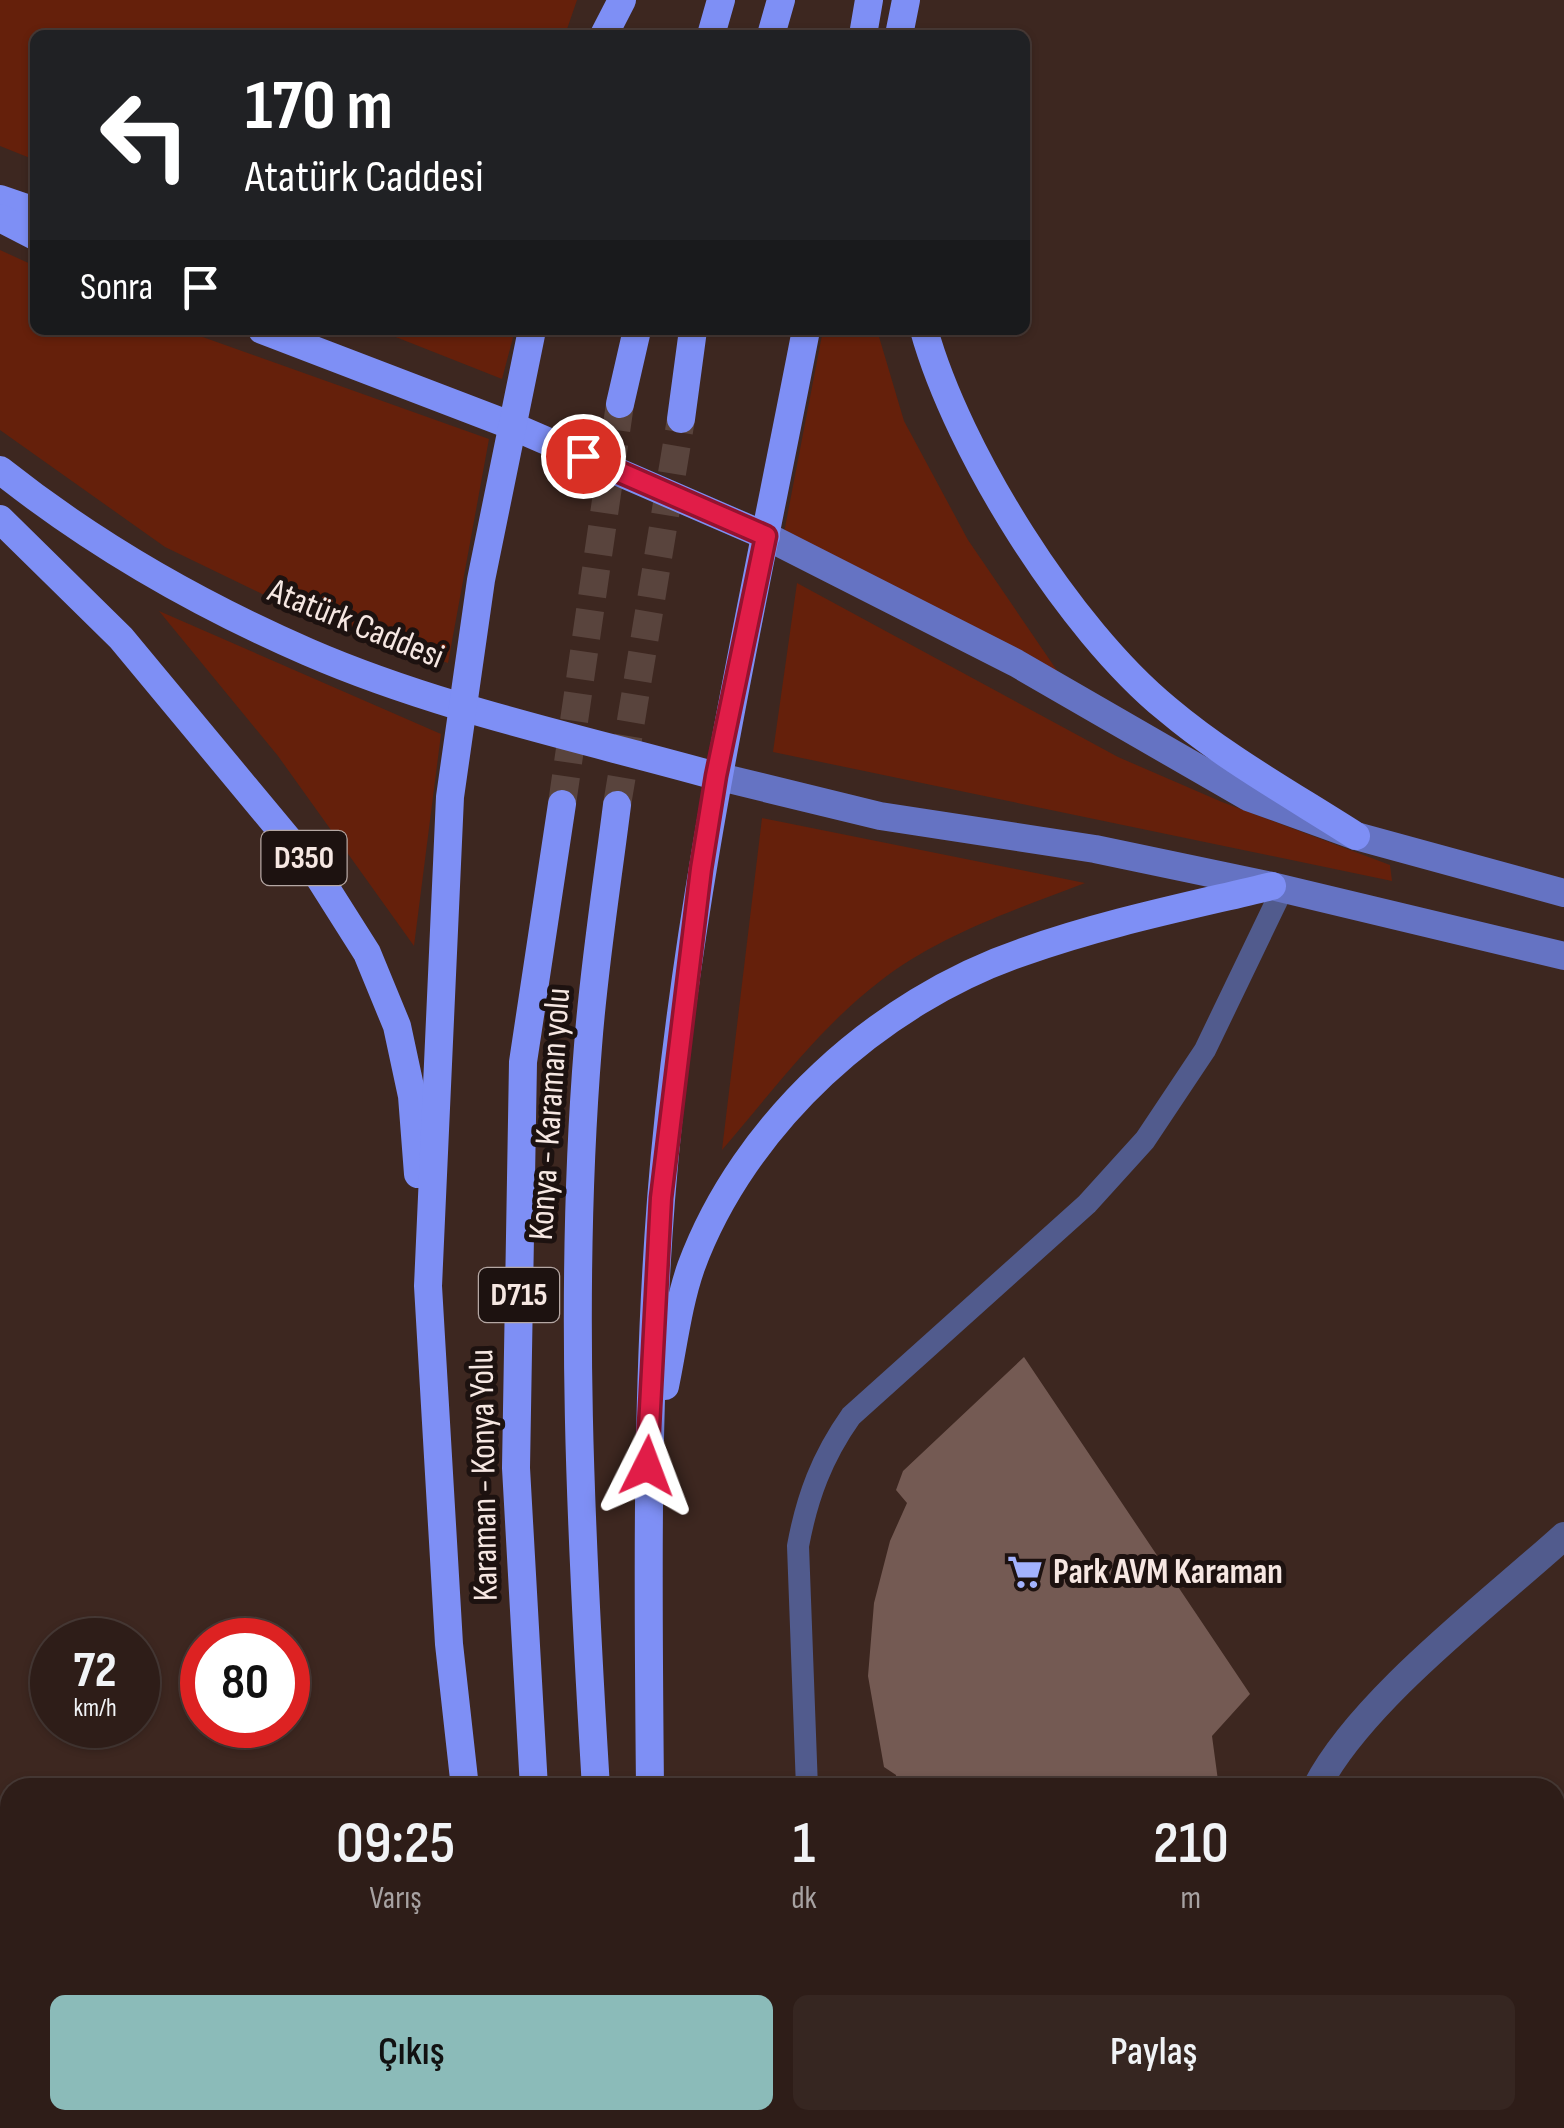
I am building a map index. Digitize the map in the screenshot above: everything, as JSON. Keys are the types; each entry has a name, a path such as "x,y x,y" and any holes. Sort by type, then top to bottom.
{"highway":[{"path":"607,30 622,0"},
{"path":"623,30 632,0"},
{"path":"712,30 721,0"},
{"path":"773,30 781,0"},
{"path":"864,30 870,0"},
{"path":"900,30 906,0"},
{"path":"0,199 30,209"},
{"path":"0,218 30,233"},
{"path":"275,335 510,425 766,536"},
{"path":"464,1778 447,1625 428,1286 450,798 460,704 510,425 531,335"},
{"path":"620,404 636,335"},
{"path":"681,419 692,335"},
{"path":"650,1778 647,1466 661,1198 716,776 805,335"},
{"path":"925,335 935,370 980,460 1044,568 1122,668 1206,740 1356,836"},
{"name":"Atatürk Caddesi","path":"0,470 97,538 192,594 308,652 460,704 716,776"},
{"name":"D350","path":"0,519 121,638 317,874 368,953 397,1026 412,1096 428,1286"},
{"name":"Karaman - Konya Yolu","path":"533,1778 516,1468 524,1062 562,804"},
{"name":"Konya - Karaman yolu","path":"595,1778 581,1531 579,1261 588,1046 617,805"},
{"path":"647,1466 691,1268 728,1192 772,1130 823,1076 879,1027 944,988 1019,953 1278,887"}],"main road":[{"path":"766,536 1016,664 1248,797 1356,836 1564,893"},
{"path":"716,776 880,816 1094,849 1278,887 1564,956"}],"street":[{"path":"1321,1778 1331,1758 1376,1706 1564,1536"}],"lane":[{"path":"807,1778 798,1546 813,1484 824,1460 851,1416 1086,1204 1144,1140 1205,1050 1278,887"}],"shaded area":[{"path":"0,0 577,0 567,30 30,30 30,158 0,146"},
{"path":"0,250 30,264 30,335 197,335 489,439 448,663 310,617 165,547 0,430"},
{"path":"391,335 514,335 502,379"},
{"path":"822,335 878,335 904,421 968,540 1073,694 782,543"},
{"path":"797,583 1118,757 1222,802 1390,865 1392,881 773,752"},
{"path":"159,611 441,734 414,946 278,756"},
{"path":"762,818 1085,883 952,937 902,965 857,1000 816,1040 722,1150"}],"building":[{"name":"Park AVM Karaman","path":"1024,1357 1250,1694 1212,1736 1218,1778 896,1778 884,1767 868,1676 874,1603 890,1541 907,1503 896,1490 903,1471"}],"tunnel":[{"path":"562,804 620,404"},
{"path":"617,805 681,419"}],"place":[{"name":"Park AVM Karaman","path":"1025,1572"}],"route":[{"path":"583,456 766,536 716,776 701,869 661,1198 647,1466"}]}
